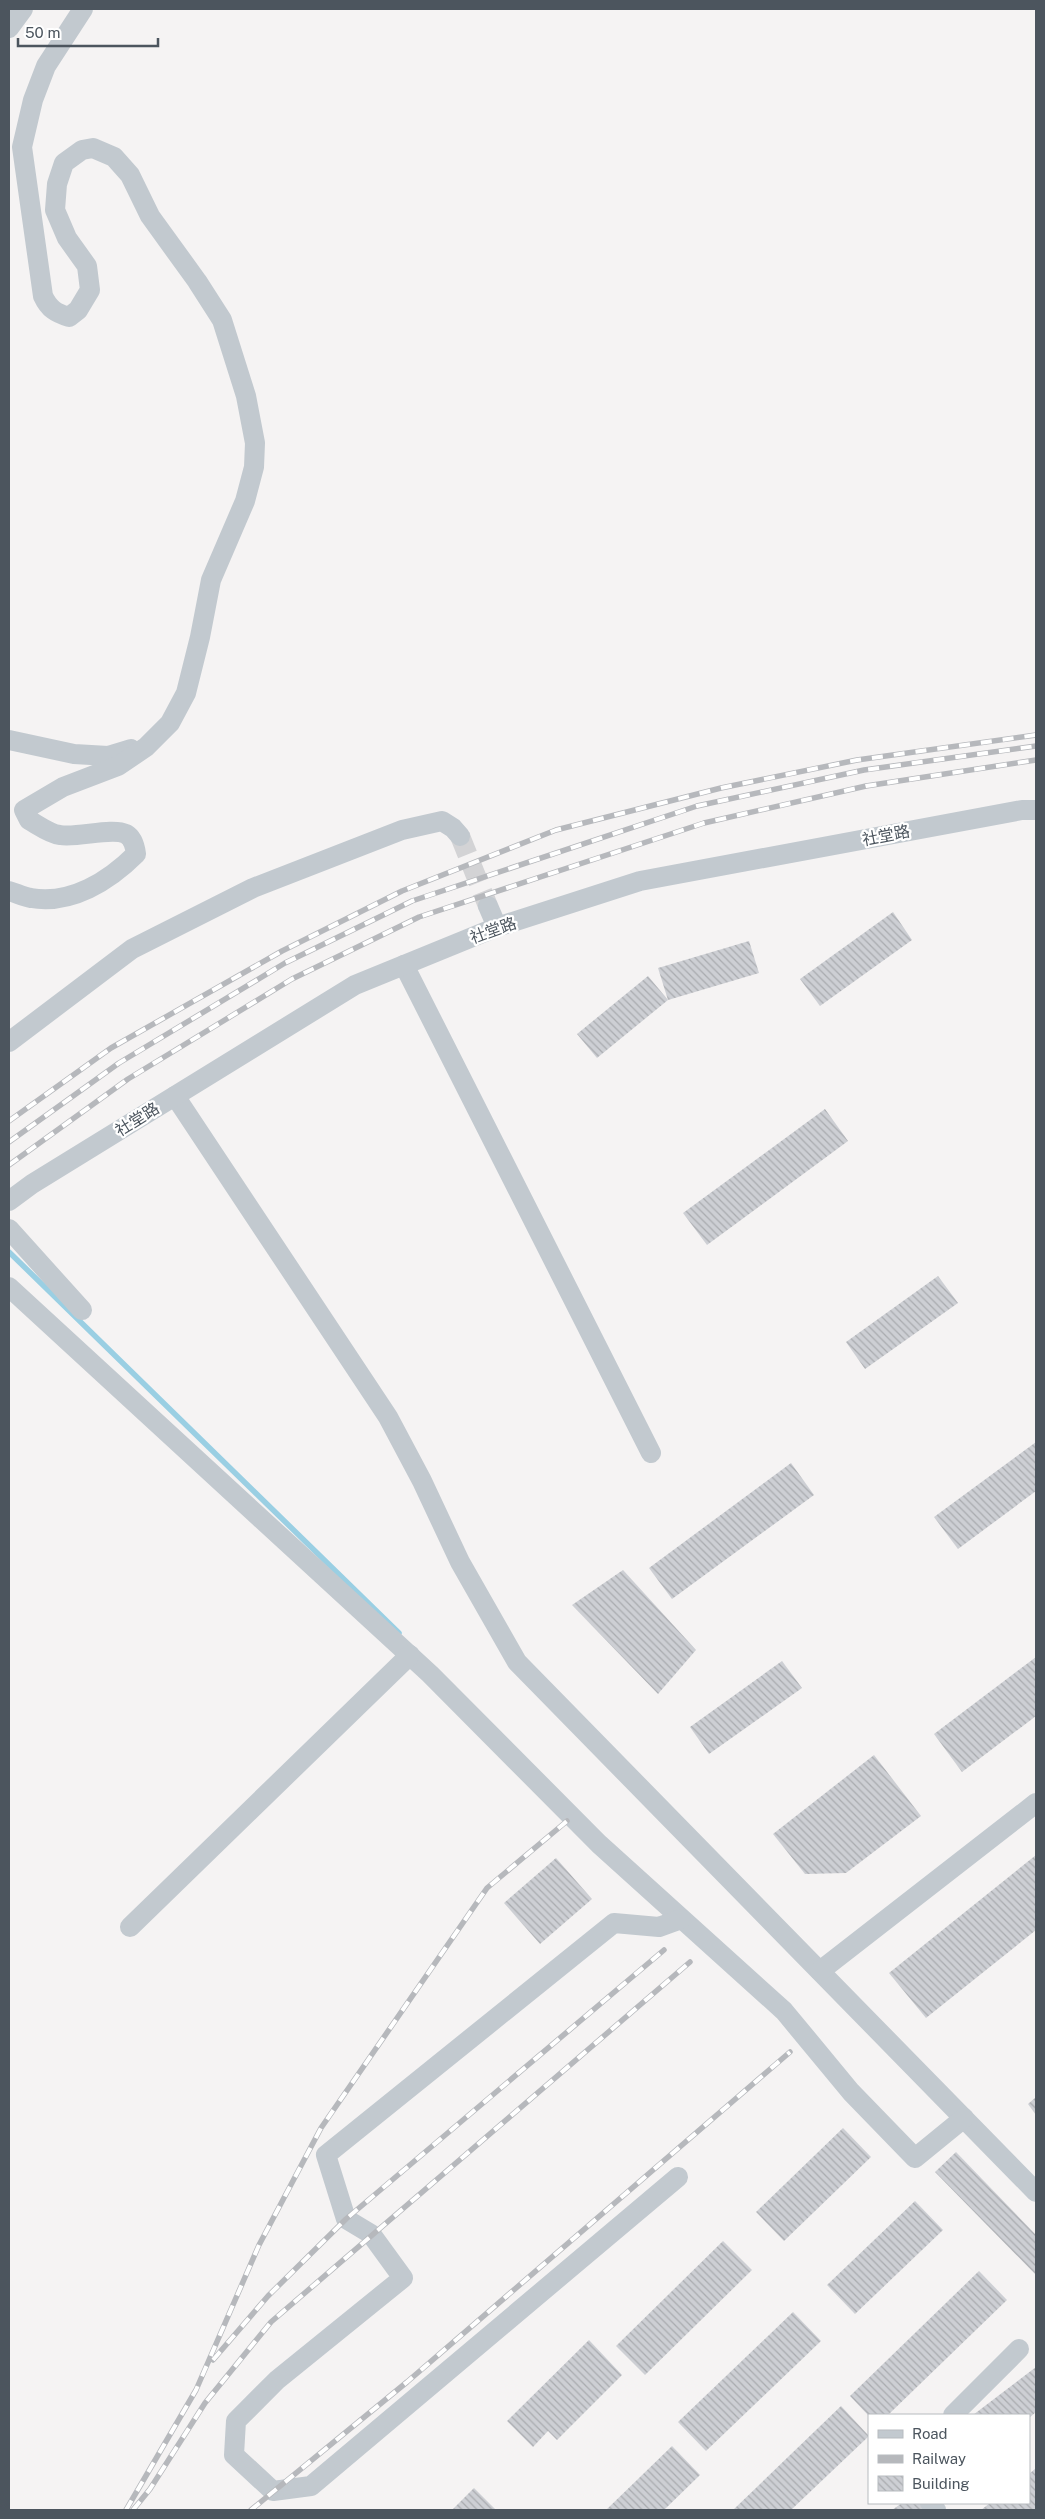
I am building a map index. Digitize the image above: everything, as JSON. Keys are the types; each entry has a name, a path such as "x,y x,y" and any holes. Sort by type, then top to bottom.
{"street":[{"path":"9,28 23,9"},
{"path":"9,891 31,898 63,898 93,886 122,868 136,854 134,842 126,834 116,832 82,836 59,835 29,820 17,808 63,787 118,766 146,747 170,723 186,693 200,637 211,580 245,501 254,467 255,443 246,396 222,320 197,281 150,216 130,175 114,157 94,148 82,150 64,163 57,184 55,210 67,238 87,266 90,290 78,310 69,317 56,314 48,306 43,296 22,147 33,100 46,66 83,9"},
{"path":"9,740 74,754 108,756 131,749 146,747"},
{"name":"社堂路","path":"9,1201 32,1184 355,985 497,927 640,881 1022,810 1036,810"},
{"path":"9,1042 132,949 254,888 402,830 442,821 454,828 460,836"},
{"path":"488,906 497,927"},
{"path":"404,965 651,1452"},
{"path":"175,1096 388,1417 422,1481 460,1562 517,1662 1036,2192"},
{"path":"9,1229 82,1310"},
{"path":"9,1286 410,1655 599,1844 784,2011 851,2092 915,2158 964,2118"},
{"path":"130,1928 410,1655"},
{"path":"820,1971 1036,1803"},
{"path":"678,2177 310,2486 273,2491 234,2455 236,2421 277,2380 403,2278 371,2234 346,2218 326,2155 614,1923 659,1927 681,1918"},
{"path":"954,2414 1019,2349"}],"building":[{"path":"893,912 912,940 820,1006 800,979"},
{"path":"749,941 759,973 668,1000 658,968"},
{"path":"648,976 668,1000 597,1058 577,1034"},
{"path":"825,1109 848,1141 707,1245 683,1213"},
{"path":"938,1276 958,1303 865,1369 846,1342"},
{"path":"1036,1442 1036,1491 958,1549 934,1517"},
{"path":"791,1463 814,1495 672,1599 649,1568"},
{"path":"623,1570 696,1650 658,1694 572,1605"},
{"path":"1036,1657 1036,1716 962,1772 934,1734"},
{"path":"782,1661 802,1688 709,1754 690,1727"},
{"path":"874,1755 921,1816 846,1873 805,1874 773,1834"},
{"path":"1036,1855 1036,1930 926,2018 889,1973"},
{"path":"556,1858 592,1899 540,1944 504,1903"},
{"path":"1036,2097 1036,2115 1028,2104"},
{"path":"843,2128 871,2157 784,2241 756,2212"},
{"path":"956,2152 1036,2235 1036,2275 935,2172"},
{"path":"915,2201 943,2230 855,2314 827,2285"},
{"path":"723,2241 752,2270 645,2375 616,2346"},
{"path":"979,2271 1007,2300 889,2414 868,2415 850,2396"},
{"path":"793,2312 821,2341 706,2451 678,2422"},
{"path":"589,2340 622,2375 557,2440 548,2431 533,2447 507,2421"},
{"path":"1036,2367 1036,2412 1030,2417 1030,2414 974,2414"},
{"path":"841,2406 868,2435 791,2510 733,2510"},
{"path":"672,2446 700,2475 664,2510 606,2510"},
{"path":"1036,2468 1036,2510 981,2510 989,2504 1030,2504 1030,2473"},
{"path":"474,2488 496,2510 452,2510"},
{"path":"901,2504 921,2504 925,2510 892,2510"}],"waterway":[{"path":"9,1252 399,1633"}],"tunnel":[{"path":"460,836 488,906"}],"railway":[{"path":"9,1121 111,1048 282,951 402,891 556,830 721,788 857,760 1036,735"},
{"path":"9,1142 119,1063 285,963 412,901 697,806 864,770 1036,746"},
{"path":"9,1165 128,1079 292,979 419,917 704,823 866,786 1036,760"},
{"path":"126,2510 196,2390 259,2245 321,2128 487,1888 567,1821"},
{"path":"213,2360 268,2296 346,2219 664,1950"},
{"path":"133,2510 150,2489 205,2403 271,2322 690,1962"},
{"path":"251,2510 407,2382 790,2052"}]}
